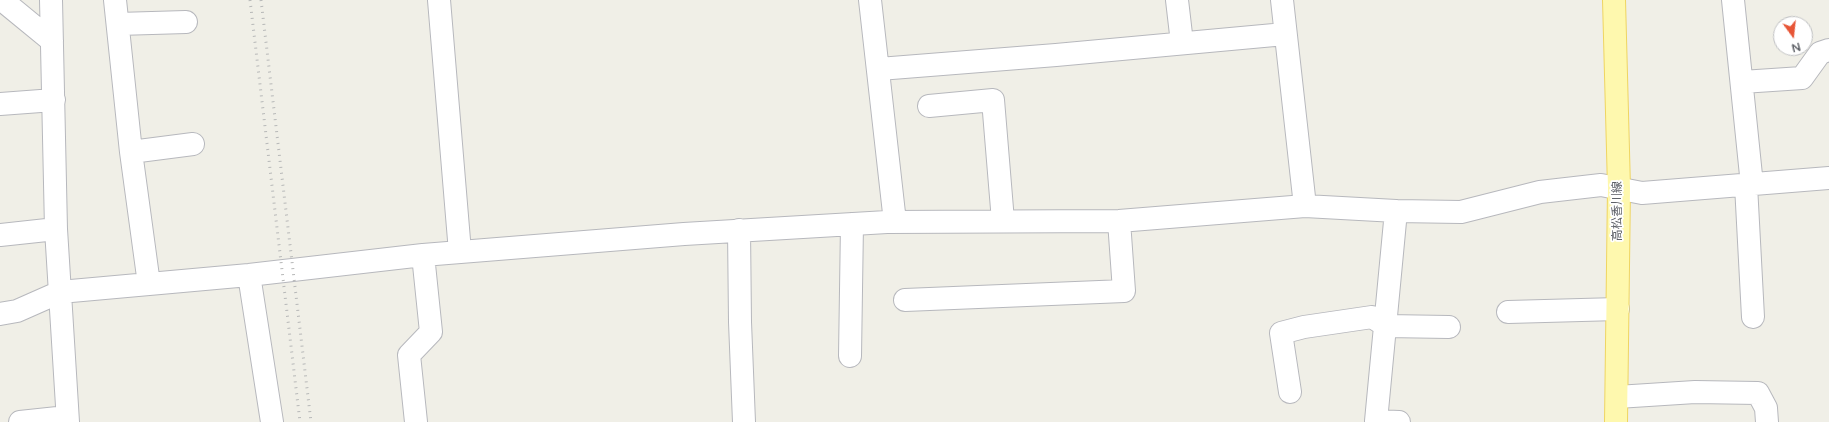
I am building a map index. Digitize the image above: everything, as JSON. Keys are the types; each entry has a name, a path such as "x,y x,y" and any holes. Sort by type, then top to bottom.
{"main road":[{"name":"高松香川線","path":"1614,0 1618,188 1616,422"}],"street":[{"path":"2,0 52,41"},
{"path":"20,422 67,419 56,229 51,0"},
{"path":"115,0 149,284"},
{"path":"439,0 460,252"},
{"path":"870,0 879,69 895,222"},
{"path":"1177,0 1182,43"},
{"path":"1282,0 1305,206"},
{"path":"1733,0 1742,82 1749,185 1753,317"},
{"path":"118,24 186,22"},
{"path":"879,69 1056,55 1285,34"},
{"path":"1742,82 1802,78 1820,53 1829,50"},
{"path":"0,104 54,100"},
{"path":"929,106 993,100 1003,221"},
{"path":"132,152 193,144"},
{"path":"0,314 18,311 60,292 249,275 423,255 739,230 895,222 1119,220 1305,206 1396,211 1461,212 1540,192 1600,185 1642,193 1829,178"},
{"path":"1396,211 1376,421 1399,422"},
{"path":"905,300 1124,291 1119,220"},
{"path":"850,356 852,224"},
{"path":"0,235 56,229"},
{"path":"739,230 740,322 744,422"},
{"path":"416,422 409,354 431,332 423,255"},
{"path":"249,275 272,422"},
{"path":"1508,312 1618,309"},
{"path":"1290,392 1281,333 1304,327 1372,318 1386,326 1449,327"},
{"path":"1617,397 1695,392 1758,393 1766,408 1767,422"}],"railway":[{"path":"250,0 300,422"},
{"path":"261,0 311,422"}]}
